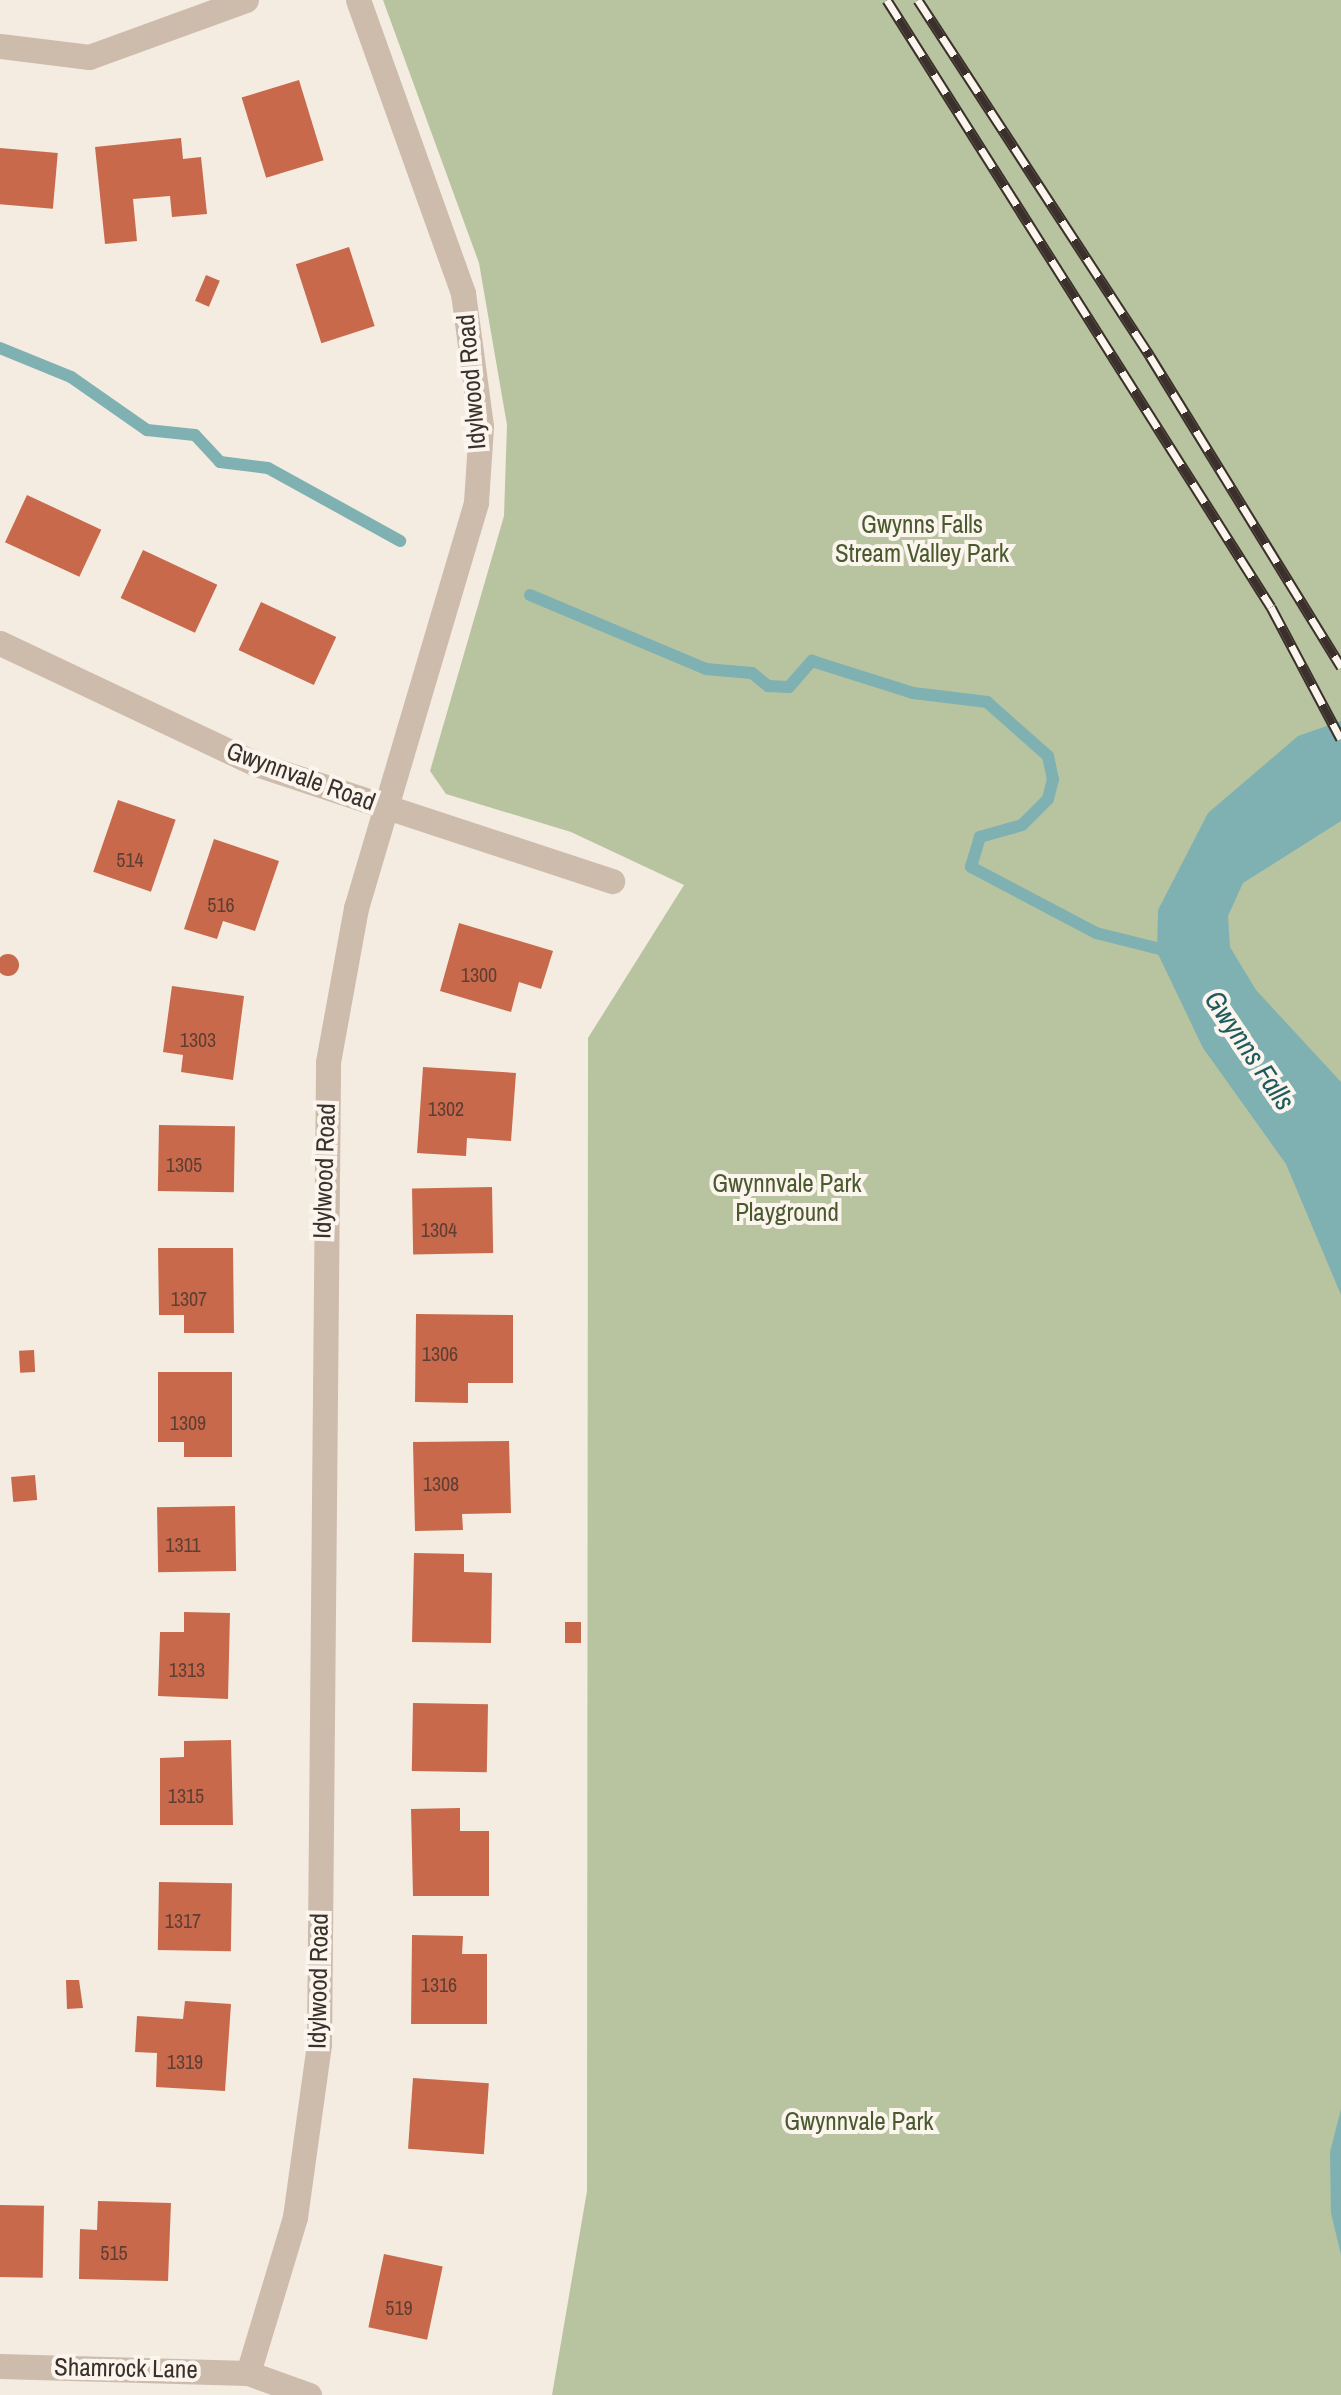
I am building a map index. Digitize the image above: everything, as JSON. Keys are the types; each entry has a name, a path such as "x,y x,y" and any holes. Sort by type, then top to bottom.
{"street":[{"path":"0,46 89,57 246,0"},
{"name":"Idylwood Road","path":"248,2373 295,2217 318,2044 322,1155 337,989 476,502 481,426 462,293 358,0"},
{"name":"Gwynnvale Road","path":"0,644 256,764 612,881"},
{"name":"Shamrock Lane","path":"0,2366 248,2373 309,2395"}],"green space":[{"name":"Gwynns Falls Stream Valley Park","path":"383,0 1341,0 1341,2395 552,2395 587,2191 588,1038 684,885 571,832 446,794 430,771 504,516 507,425 479,263"}],"water":[{"name":"Gwynns Falls","path":"1341,721 1341,821 1243,883 1228,916 1230,947 1256,990 1341,1082 1341,1295 1286,1164 1203,1048 1157,952 1158,910 1208,813 1298,736"},
{"path":"1341,2109 1341,2255 1331,2213 1330,2152"}],"building":[{"path":"299,80 324,160 266,178 242,98"},
{"path":"181,138 183,159 201,157 207,214 172,217 170,196 133,199 137,241 105,244 95,147"},
{"path":"0,148 58,153 53,209 0,204"},
{"path":"349,247 375,326 321,343 296,264"},
{"path":"206,275 220,281 209,307 195,301"},
{"path":"27,495 101,530 79,577 5,542"},
{"path":"143,550 217,585 195,633 121,598"},
{"path":"261,602 336,637 314,685 239,650"},
{"path":"118,800 176,820 151,892 93,872"},
{"path":"214,839 279,861 255,931 223,921 217,939 184,929"},
{"path":"459,923 553,951 541,989 519,982 511,1012 440,991"},
{"path":"8,954 16,957 16,973 8,976 0,973 -3,965 0,957"},
{"path":"172,986 244,996 233,1080 181,1072 183,1055 163,1052"},
{"path":"423,1067 516,1073 511,1141 467,1138 466,1156 417,1153"},
{"path":"159,1125 235,1126 234,1192 158,1191"},
{"path":"492,1187 493,1253 413,1254 412,1188"},
{"path":"158,1248 233,1248 234,1333 184,1333 184,1315 159,1315"},
{"path":"416,1314 513,1315 513,1383 468,1383 468,1403 415,1402"},
{"path":"34,1350 35,1372 20,1373 19,1351"},
{"path":"158,1372 232,1372 232,1457 184,1457 184,1442 158,1442"},
{"path":"509,1441 511,1513 462,1514 463,1530 415,1531 413,1442"},
{"path":"35,1475 37,1500 13,1502 11,1477"},
{"path":"235,1506 236,1571 158,1572 157,1507"},
{"path":"414,1553 464,1554 464,1572 492,1573 491,1643 412,1642"},
{"path":"184,1612 230,1613 228,1699 158,1696 160,1632 184,1632"},
{"path":"565,1622 581,1622 581,1643 565,1643"},
{"path":"413,1703 488,1704 487,1772 412,1771"},
{"path":"231,1740 233,1825 160,1825 160,1758 184,1757 184,1741"},
{"path":"460,1808 460,1831 489,1831 489,1896 413,1896 411,1809"},
{"path":"159,1882 232,1883 231,1951 158,1950"},
{"path":"412,1935 463,1936 462,1954 487,1954 487,2024 411,2024"},
{"path":"66,1980 79,1980 83,2008 67,2009"},
{"path":"185,2001 231,2004 225,2091 156,2087 157,2053 135,2052 137,2016 183,2019"},
{"path":"413,2078 489,2083 484,2154 408,2149"},
{"path":"98,2201 171,2203 168,2281 79,2279 80,2229 97,2230"},
{"path":"0,2205 44,2206 43,2278 0,2277"},
{"path":"384,2254 443,2266 427,2340 368,2327"}],"waterway":[{"path":"0,348 71,377 147,430 195,435 220,462 268,468 400,541"},
{"path":"530,595 706,669 752,673 768,686 789,687 812,661 913,693 987,702 1048,756 1053,779 1048,799 1022,825 980,837 971,867 1096,933 1172,952"}],"railway":[{"path":"887,0 1271,607 1341,739"},
{"path":"918,0 1150,356 1341,667"}],"park label":[{"name":"Gwynnvale Park Playground","path":"787,1198"},
{"name":"Gwynnvale Park","path":"859,2121"}]}
